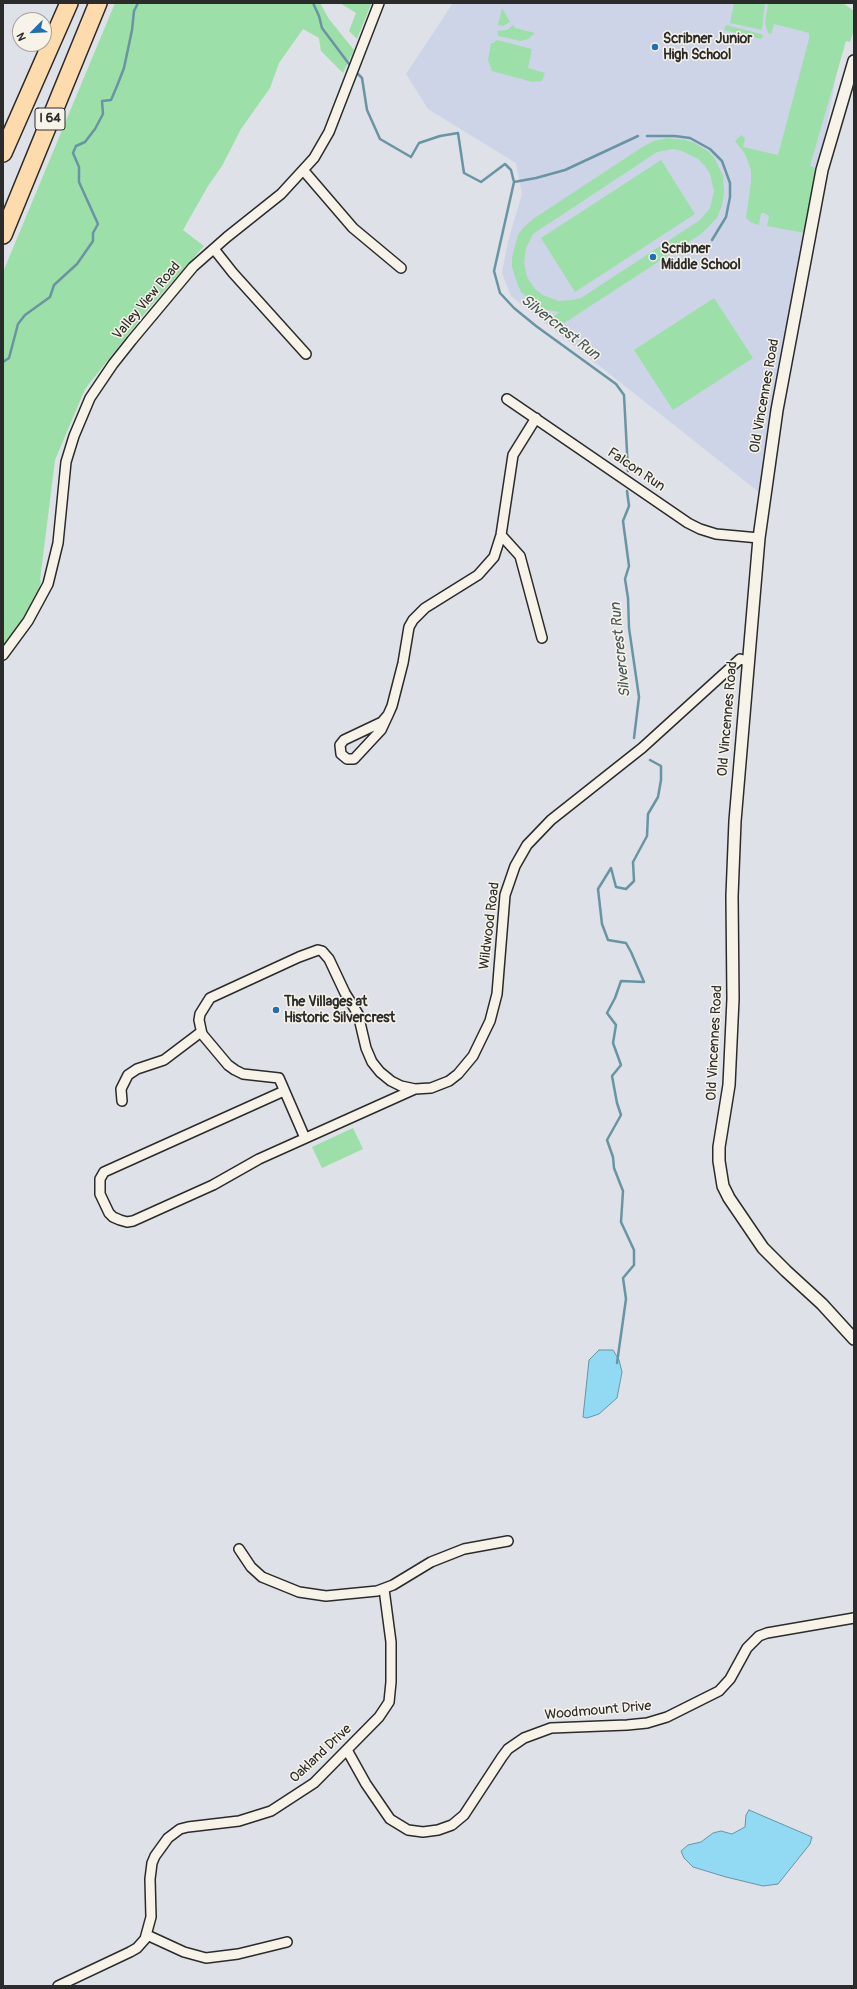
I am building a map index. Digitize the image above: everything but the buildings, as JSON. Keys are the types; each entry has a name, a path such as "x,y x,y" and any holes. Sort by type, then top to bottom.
{"highway":[{"name":"I 64","path":"3,153 69,3"},
{"name":"I 64","path":"3,235 98,3"}],"street":[{"name":"Valley View Road","path":"3,655 28,621 48,584 58,543 66,462 74,436 90,398 105,375 132,340 193,267 281,194 304,171 323,145 329,132 379,3"},
{"name":"Old Vincennes Road","path":"854,61 822,170 777,410 759,538 735,821 732,896 733,999 729,1086 719,1147 720,1173 723,1186 735,1210 763,1248 822,1304 854,1338"},
{"path":"304,171 353,228 401,268"},
{"path":"214,249 233,273 306,354"},
{"name":"Falcon Run","path":"506,400 536,418 700,529 716,534 759,538"},
{"path":"388,716 382,722 353,735 342,742 340,752 344,758 349,760 356,758 367,743 381,730 388,716 403,662 409,627 413,620 425,608 462,586 485,569 494,557 501,535 513,454 536,418"},
{"path":"501,535 520,556 542,638"},
{"name":"Wildwood Road","path":"201,1032 199,1020 200,1014 210,998 299,957 318,950 324,953 328,959 358,1014 363,1039 369,1056 380,1072 391,1081 401,1086 415,1089 439,1086 458,1074 473,1056 485,1034 497,994 506,895 515,866 527,845 552,820 642,748 740,659 748,660"},
{"path":"122,1101 122,1089 128,1075 137,1069 164,1060 201,1032 209,1045 235,1070 243,1074 279,1078 305,1138"},
{"path":"284,1091 104,1172 100,1179 100,1194 113,1217 127,1222 133,1221 212,1185 259,1159 415,1089"},
{"path":"239,1549 250,1567 262,1577 299,1592 326,1596 358,1594 384,1588 401,1580 431,1562 464,1549 508,1540"},
{"name":"Oakland Drive","path":"58,1986 137,1948 147,1935 152,1917 150,1879 152,1863 155,1856 168,1838 188,1827 239,1821 272,1811 314,1783 376,1721 389,1702 391,1682 391,1642 384,1588"},
{"name":"Woodmount Drive","path":"347,1750 377,1802 390,1819 408,1830 423,1832 438,1830 452,1825 464,1815 508,1749 524,1738 551,1728 627,1725 647,1723 667,1717 719,1691 730,1679 747,1648 759,1636 767,1633 854,1618"},
{"path":"147,1935 184,1952 206,1958 238,1954 287,1942"}],"shaded area":[{"name":"Scribner Middle School","path":"453,3 839,3 849,10 777,383 760,493 511,296 502,273 508,241 522,194 516,163 428,109 406,74"}],"green space":[{"path":"115,3 320,3 329,19 354,50 343,73 321,51 319,38 303,29 279,63 270,88 241,129 222,166 208,186 183,230 204,246 150,307 85,389 55,460 41,581 36,601 3,651 3,272"},
{"path":"340,3 371,4 357,39 349,31 356,13"},
{"path":"734,3 765,3 762,30 730,23"},
{"path":"768,3 843,3 854,11 854,30 850,42 846,41 810,166 815,168 805,233 767,226 769,216 764,213 761,213 759,225 752,223 746,218 751,182 751,170 745,154 735,141 741,135 745,138 743,147 778,155 809,39 809,33 774,24 771,34 768,33 765,23"},
{"path":"502,8 510,22 503,26 498,25"},
{"path":"513,25 515,28 535,33 528,39 521,41 498,36 497,31 507,30"},
{"path":"726,25 761,34 763,36 761,39 724,30"},
{"path":"497,40 532,49 528,68 545,73 542,81 532,82 492,71 488,60 491,43"},
{"path":"668,138 685,140 695,143 709,152 715,159 723,176 724,193 722,205 717,218 701,234 558,327 553,317 559,312 547,310 534,303 521,292 517,283 512,267 512,257 518,235 533,219 644,146 654,141","holes":["673,149 682,151 698,159 710,174 714,191 710,208 700,220 581,298 558,301 543,295 535,289 527,277 524,263 526,248 533,234 657,152"]},
{"path":"661,160 695,214 575,292 541,238"},
{"path":"714,298 753,358 673,410 634,350"},
{"path":"353,1128 363,1149 322,1168 312,1147"}],"water":[{"path":"599,1350 613,1350 619,1360 622,1372 617,1398 599,1414 587,1418 583,1417 589,1360"},
{"path":"749,1810 812,1837 810,1844 778,1884 763,1886 726,1877 693,1867 684,1858 681,1851 688,1845 701,1842 713,1833 721,1831 732,1834 745,1827 746,1815"}],"waterway":[{"path":"3,362 9,358 18,324 25,315 50,297 54,285 77,264 93,241 93,233 98,224 79,182 79,167 73,153 76,146 85,142 95,129 103,114 102,101 111,100 124,68 132,30 134,11 138,3"},
{"name":"Silvercrest Run","path":"313,3 319,16 322,28 349,64"},
{"name":"Silvercrest Run","path":"358,74 362,78 367,110 380,139 411,157 419,143 440,136 458,133 464,173 481,182 505,164 511,170 514,182 494,271 500,293 514,308 536,326 616,384 624,395 628,471"},
{"path":"514,182 565,170 638,136"},
{"path":"647,136 675,136 690,138 710,149 722,161 730,183 730,197 726,217 712,240"},
{"name":"Silvercrest Run","path":"627,491 629,506 623,521 629,566 625,579 628,598 629,628 639,697 634,738"},
{"name":"Silvercrest Run","path":"617,1363 626,1299 623,1278 634,1265 634,1250 621,1222 623,1191 614,1168 613,1157 607,1140 621,1115 612,1076 621,1065 613,1043 616,1025 607,1013 615,998 621,981 644,982 626,943 608,940 602,924 598,889 611,868 616,887 626,889 634,881 633,862 647,836 648,814 658,797 661,780 661,766 650,760"}],"place":[{"name":"Scribner Junior High School","path":"655,47"},
{"name":"Scribner Middle School","path":"653,257"},
{"name":"The Villages at Historic Silvercrest","path":"276,1010"}]}
